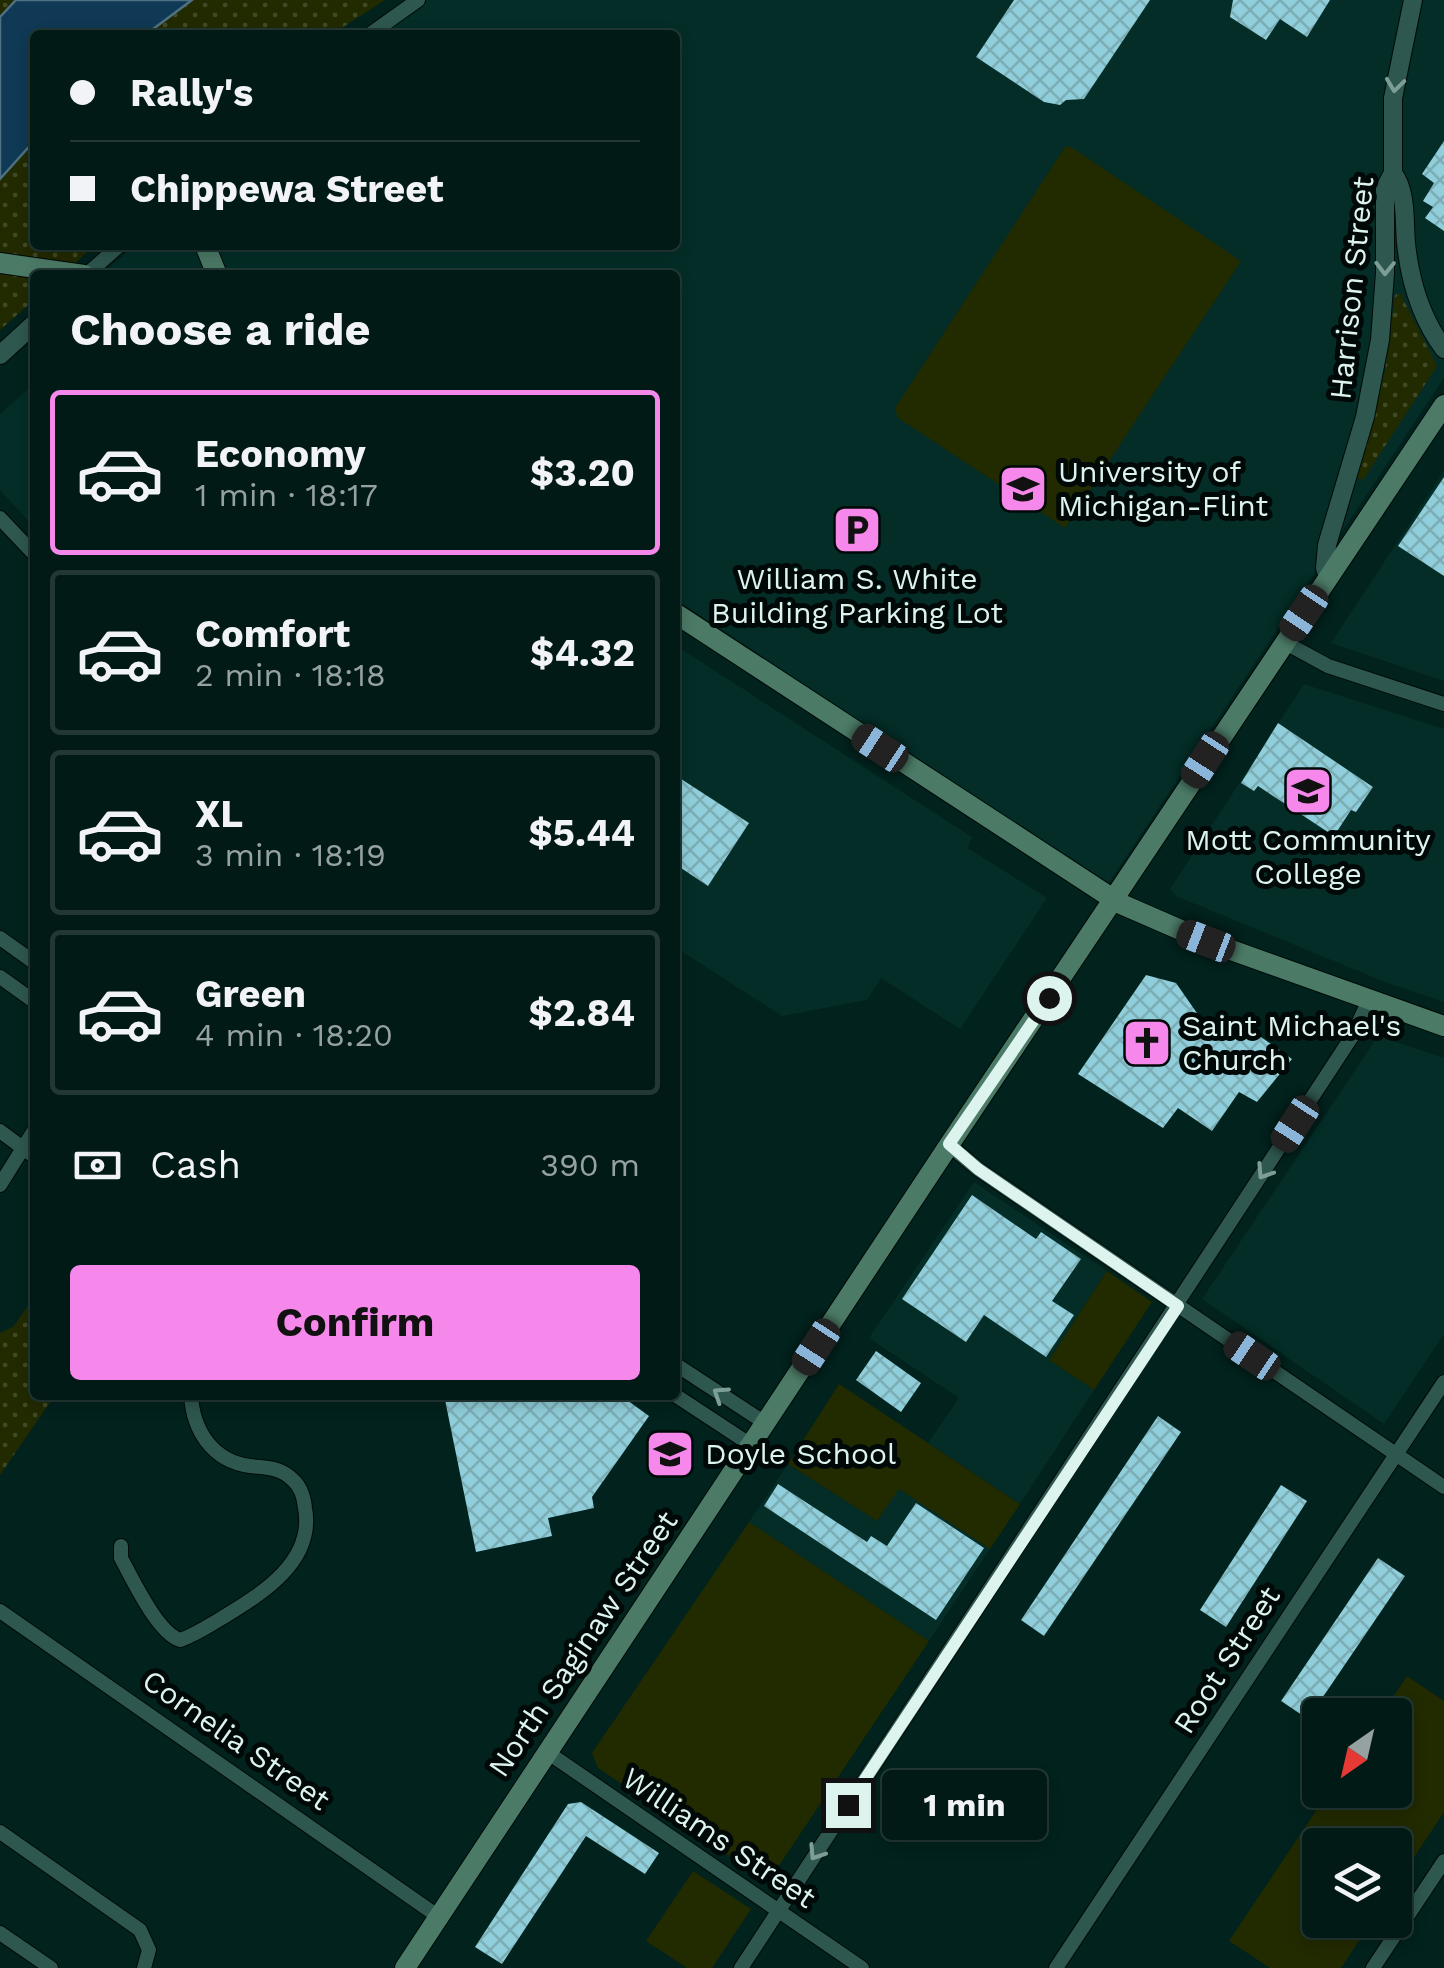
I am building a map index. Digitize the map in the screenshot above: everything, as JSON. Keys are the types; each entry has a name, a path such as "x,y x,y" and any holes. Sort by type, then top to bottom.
{"main road":[{"path":"0,262 52,270"},
{"name":"North Saginaw Street","path":"405,1968 1444,404"},
{"path":"680,616 1114,900 1159,923 1444,1026"}],"street":[{"path":"375,30 418,0"},
{"name":"Harrison Street","path":"1328,576 1326,545 1359,442 1376,367 1384,295 1385,188 1393,172 1394,91 1413,0"},
{"path":"1393,172 1401,189 1414,290 1444,349"},
{"path":"91,270 114,250"},
{"path":"0,355 30,328"},
{"path":"0,518 30,550"},
{"path":"1284,642 1328,666 1444,704"},
{"path":"0,938 30,959"},
{"path":"0,977 30,998"},
{"path":"741,1968 1354,1035 1369,1000"},
{"path":"0,1131 29,1152 0,1185"},
{"path":"949,1144 978,1169 1444,1487"},
{"path":"680,1367 765,1423"},
{"name":"Root Street","path":"1056,1968 1444,1382"},
{"path":"680,1398 751,1445"},
{"path":"122,1546 120,1558 161,1625 170,1636 180,1640 273,1585 302,1543 307,1522 298,1486 278,1469 244,1465 215,1450 198,1431 192,1400"},
{"name":"Cornelia Street","path":"0,1611 439,1917"},
{"name":"Williams Street","path":"547,1752 862,1968"},
{"path":"0,1832 140,1930 149,1950 144,1968"},
{"path":"1373,1968 1444,1861"},
{"path":"0,1933 51,1968"}],"shaded area":[{"path":"0,0 385,0 339,30 30,30 30,250 90,250 68,270 30,270 30,303 0,330"},
{"name":"University of Michigan-Flint","path":"403,0 1444,0 1444,378 1108,884 680,602 680,270 109,268 129,250 680,250 680,30 371,30"},
{"path":"1065,147 1071,147 1241,261 1065,528 898,418 895,408"},
{"path":"1400,293 1437,366 1363,480 1357,477 1385,371 1395,295"},
{"path":"30,387 30,523 0,490 0,414"},
{"path":"1444,471 1444,681 1331,643"},
{"path":"680,648 972,837 968,848 1047,898 960,1029 881,978 867,1000 782,1016 680,950"},
{"path":"1304,684 1444,729 1444,1002 1385,982 1176,896 1170,889"},
{"path":"1378,1036 1444,1058 1444,1334 1384,1424 1202,1299"},
{"path":"974,1182 1107,1271 1049,1360 1094,1390 1020,1504 928,1443 959,1398 869,1338"},
{"path":"1107,1271 1152,1302 1094,1390 1049,1360"},
{"path":"30,1303 30,1400 52,1400 0,1475 0,1333 13,1327"},
{"path":"839,1384 1020,1504 990,1549 899,1489 877,1521 788,1464"},
{"path":"788,1464 877,1521 899,1488 990,1549 929,1641 749,1522"},
{"path":"749,1522 929,1641 768,1882 598,1768 592,1753"},
{"path":"1407,1676 1444,1701 1444,1812 1412,1860 1412,1828 1305,1828 1318,1808 1412,1808 1412,1698 1392,1698"},
{"path":"1302,1832 1302,1938 1361,1938 1341,1968 1270,1968 1229,1941"},
{"path":"693,1871 751,1909 712,1968 687,1968 646,1941"}],"water":[{"path":"16,0 192,0 152,30 30,30 30,146 0,179 0,17"}],"building":[{"path":"1014,0 1150,0 1084,99 1066,100 1060,105 1044,102 976,57"},
{"path":"1233,0 1330,0 1307,37 1280,19 1266,40 1230,17"},
{"path":"1444,141 1444,231 1425,218 1433,207 1423,201 1434,183 1422,174"},
{"path":"1444,477 1444,576 1398,546"},
{"name":"Mott Community College","path":"1278,723 1373,787 1334,836 1258,786 1254,791 1241,783"},
{"path":"680,778 749,823 708,886 680,867"},
{"path":"1146,975 1176,983 1199,1016 1196,1022 1220,1038 1234,1018 1292,1059 1257,1102 1239,1092 1212,1131 1178,1108 1163,1128 1078,1074"},
{"path":"972,1195 1036,1239 1041,1232 1081,1259 1052,1301 1074,1315 1046,1357 984,1315 966,1342 902,1299"},
{"path":"876,1351 921,1383 901,1412 856,1380"},
{"path":"445,1400 627,1400 649,1416 592,1497 594,1508 548,1518 552,1536 476,1552"},
{"path":"1158,1416 1181,1432 1044,1636 1021,1620"},
{"path":"778,1484 867,1542 871,1536 887,1546 916,1503 984,1548 936,1620 764,1506"},
{"path":"1281,1485 1307,1501 1226,1627 1200,1610"},
{"path":"1378,1558 1405,1576 1322,1698 1302,1698 1302,1715 1281,1701"},
{"path":"581,1802 659,1853 645,1874 586,1836 502,1964 475,1947 568,1804"}],"place":[{"name":"University of Michigan-Flint","path":"1023,489"},
{"name":"William S. White Building Parking Lot","path":"857,530"},
{"name":"Mott Community College","path":"1308,791"},
{"name":"Saint Michael's Church","path":"1147,1043"},
{"name":"Doyle School","path":"670,1454"}],"route":[{"path":"848,1805 1178,1306 978,1169 949,1144 1049,998"}]}
